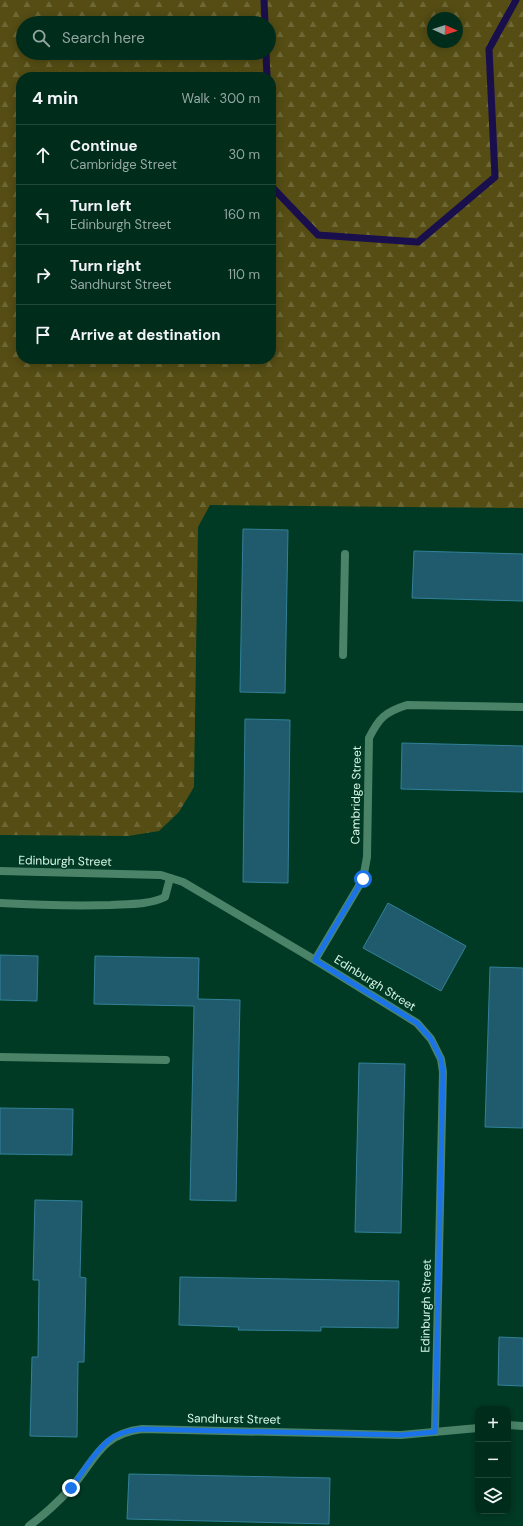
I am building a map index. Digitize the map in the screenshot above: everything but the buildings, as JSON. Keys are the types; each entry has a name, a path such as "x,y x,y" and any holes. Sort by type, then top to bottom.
{"street":[{"path":"343,655 345,554"},
{"name":"Cambridge Street","path":"315,960 363,879 367,857 369,738 377,722 384,714 393,709 406,705 523,707"},
{"name":"Edinburgh Street","path":"0,871 161,875 183,882 315,960 417,1023 431,1039 441,1059 443,1072 435,1432"},
{"path":"0,904 83,906 143,904 165,897 170,878"},
{"path":"0,1057 166,1060"},
{"path":"511,1426 523,1426"},
{"name":"Sandhurst Street","path":"29,1526 39,1519 71,1488 103,1446 115,1436 130,1431 142,1429 401,1435 475,1428"}],"green space":[{"path":"0,0 523,0 523,508 210,505 198,527 194,787 179,812 159,831 128,836 0,835"}],"waterway":[{"path":"264,0 265,16"},
{"path":"276,191 318,235 418,242 495,177 489,49 516,0"},
{"path":"266,60 267,72"}],"route":[{"path":"71,1488 103,1446 115,1436 142,1429 401,1435 435,1432 443,1072 441,1059 431,1039 417,1023 315,960 363,879"}]}
